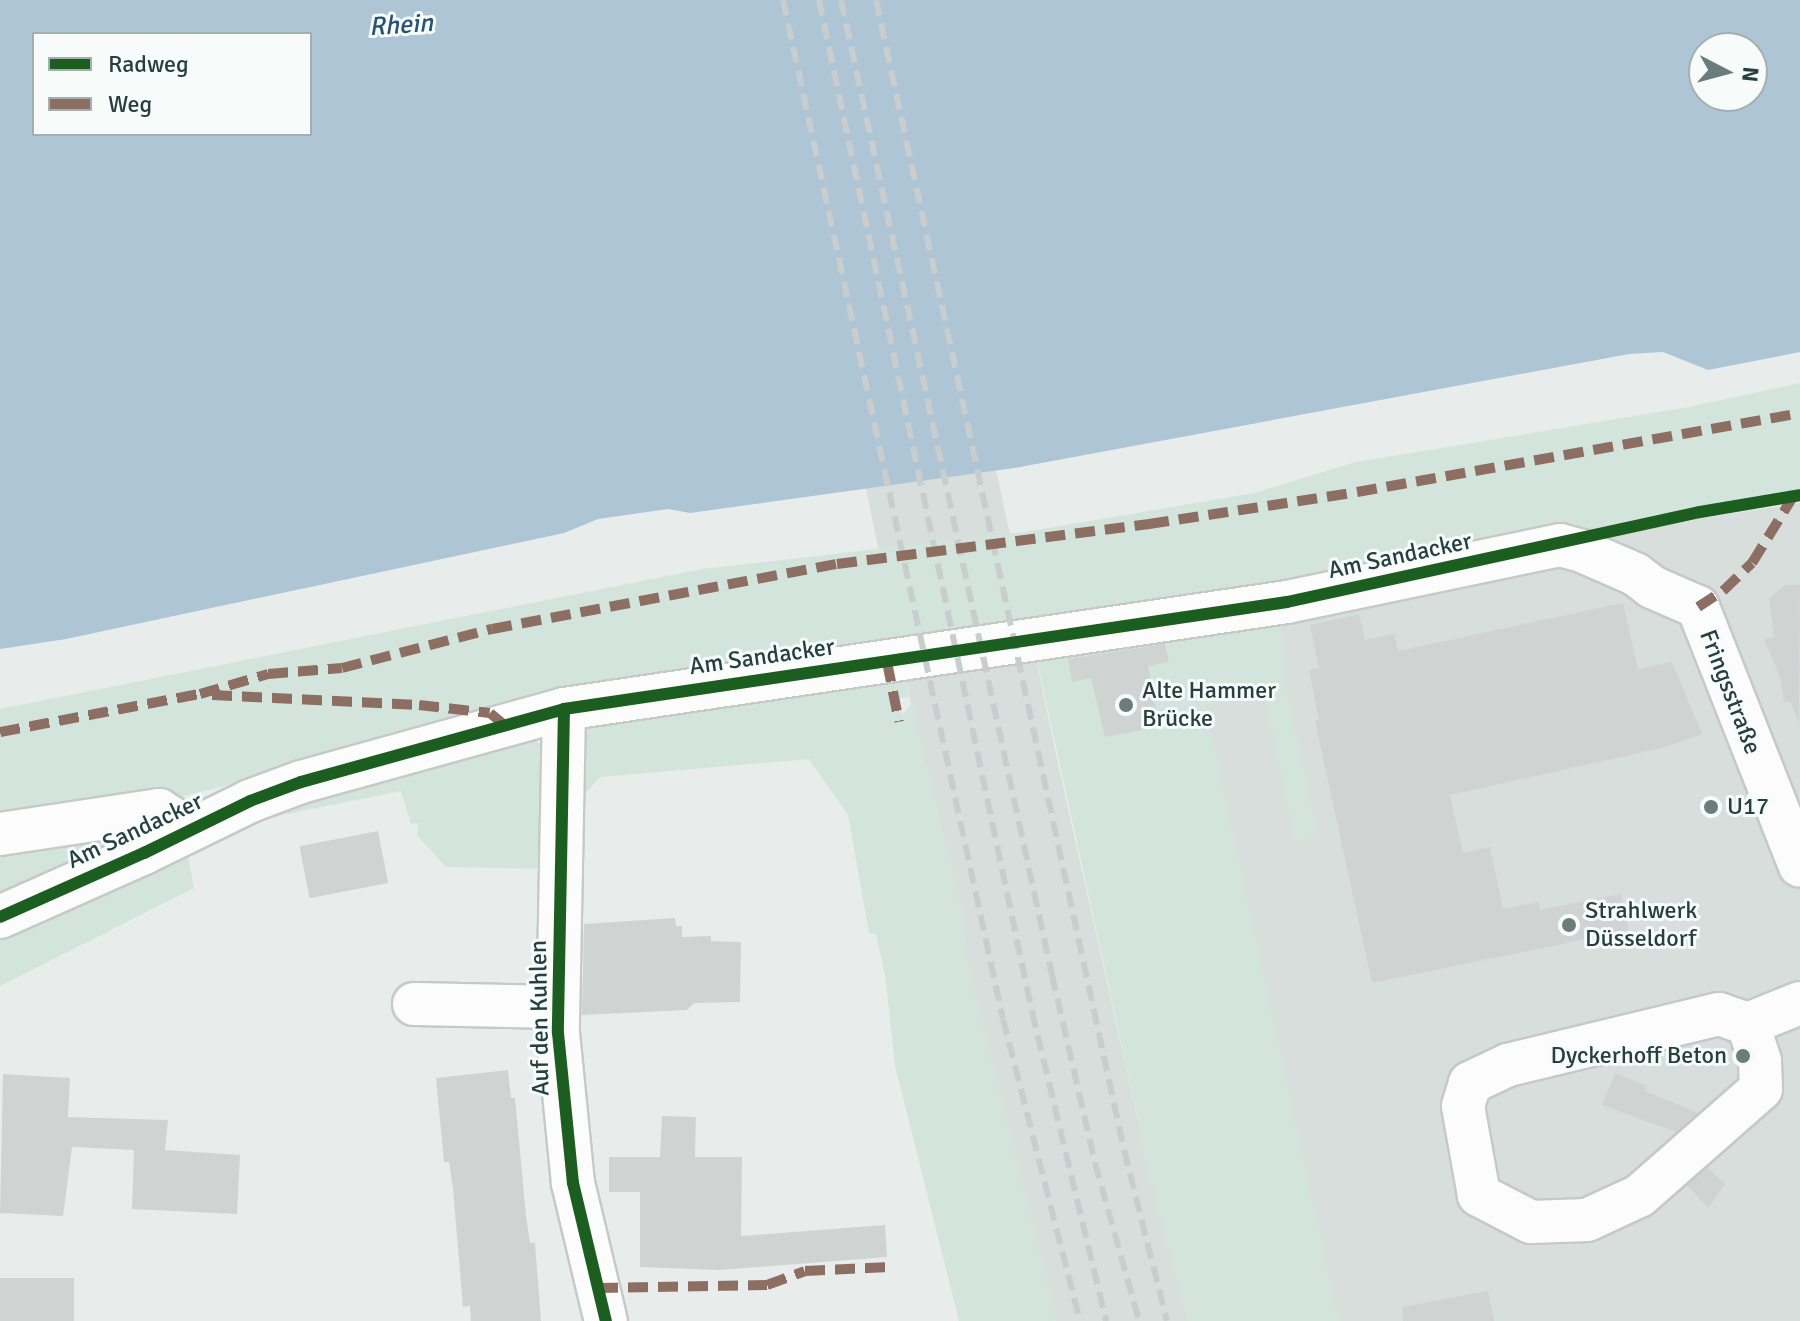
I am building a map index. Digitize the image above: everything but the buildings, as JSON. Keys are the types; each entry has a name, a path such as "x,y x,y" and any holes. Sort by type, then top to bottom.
{"street":[{"name":"Am Sandacker","path":"0,917 144,853 189,829 301,782 564,709 1287,602 1560,545 1635,574 1652,587 1698,607"},
{"name":"Fringsstraße","path":"1698,607 1800,866"},
{"name":"Auf den Kuhlen","path":"564,709 558,1007 564,1109 573,1183 606,1321"},
{"path":"0,834 159,810 189,829"},
{"path":"1748,1024 1760,1061 1761,1089 1639,1196 1587,1220 1531,1222 1479,1195 1463,1106 1470,1083 1508,1065 1719,1014 1748,1024 1800,1003"},
{"path":"414,1004 558,1007"}],"shaded area":[{"path":"763,0 897,0 1059,768 1149,1170 1188,1321 1056,1321 967,965 962,914 911,703"},
{"path":"1800,383 1800,493 1698,509 1558,541 298,768 176,798 0,822 0,709 702,569 1025,532 1254,493 1356,462 1689,407"},
{"path":"1800,503 1800,1321 1331,1321 1183,625 1697,519"},
{"path":"1282,614 1283,675 1317,836 1296,842 1265,695 1205,706 1338,1321 1188,1321 1149,1170 1034,647"},
{"path":"904,671 909,697 900,698 902,716 911,703 962,914 967,965 1056,1321 959,1321 895,1066 885,974 876,934 869,933 848,815 809,759 600,777 571,810 579,736 594,718"},
{"path":"528,736 548,749 551,869 446,867 417,835 418,823 411,824 401,791 282,815 234,830 188,855 194,888 0,986 0,932 227,820"},
{"path":"152,829 0,907 0,843"}],"water":[{"name":"Rhein","path":"0,0 1800,0 1800,352 1708,370 1663,352 1629,354 1014,468 690,513 668,509 598,519 564,533 66,639 0,649"}],"railway":[{"path":"783,0 1003,1019 1080,1321"},
{"path":"819,0 1032,1012 1106,1321"},
{"path":"841,0 1052,975 1095,1163 1139,1321"},
{"path":"876,0 1124,1150 1167,1321"}],"marked path":[{"path":"0,732 200,694 268,674 342,668 492,629 837,564 1149,524 1357,492 1800,413"},
{"path":"1698,607 1723,591 1752,563 1793,497"},
{"path":"887,662 899,722"},
{"path":"212,695 419,705 490,713 503,724"},
{"path":"598,1288 767,1285 805,1271 889,1267"}],"cycle path":[{"path":"0,917 144,853 250,801 301,782 564,709 1287,602 1700,512 1800,495"},
{"path":"564,709 558,1033 573,1183 606,1321"}],"place":[{"name":"Alte Hammer Brücke","path":"1126,705"},
{"name":"U17","path":"1711,807"},
{"name":"Strahlwerk Düsseldorf","path":"1569,925"},
{"name":"Dyckerhoff Beton","path":"1743,1056"}]}
